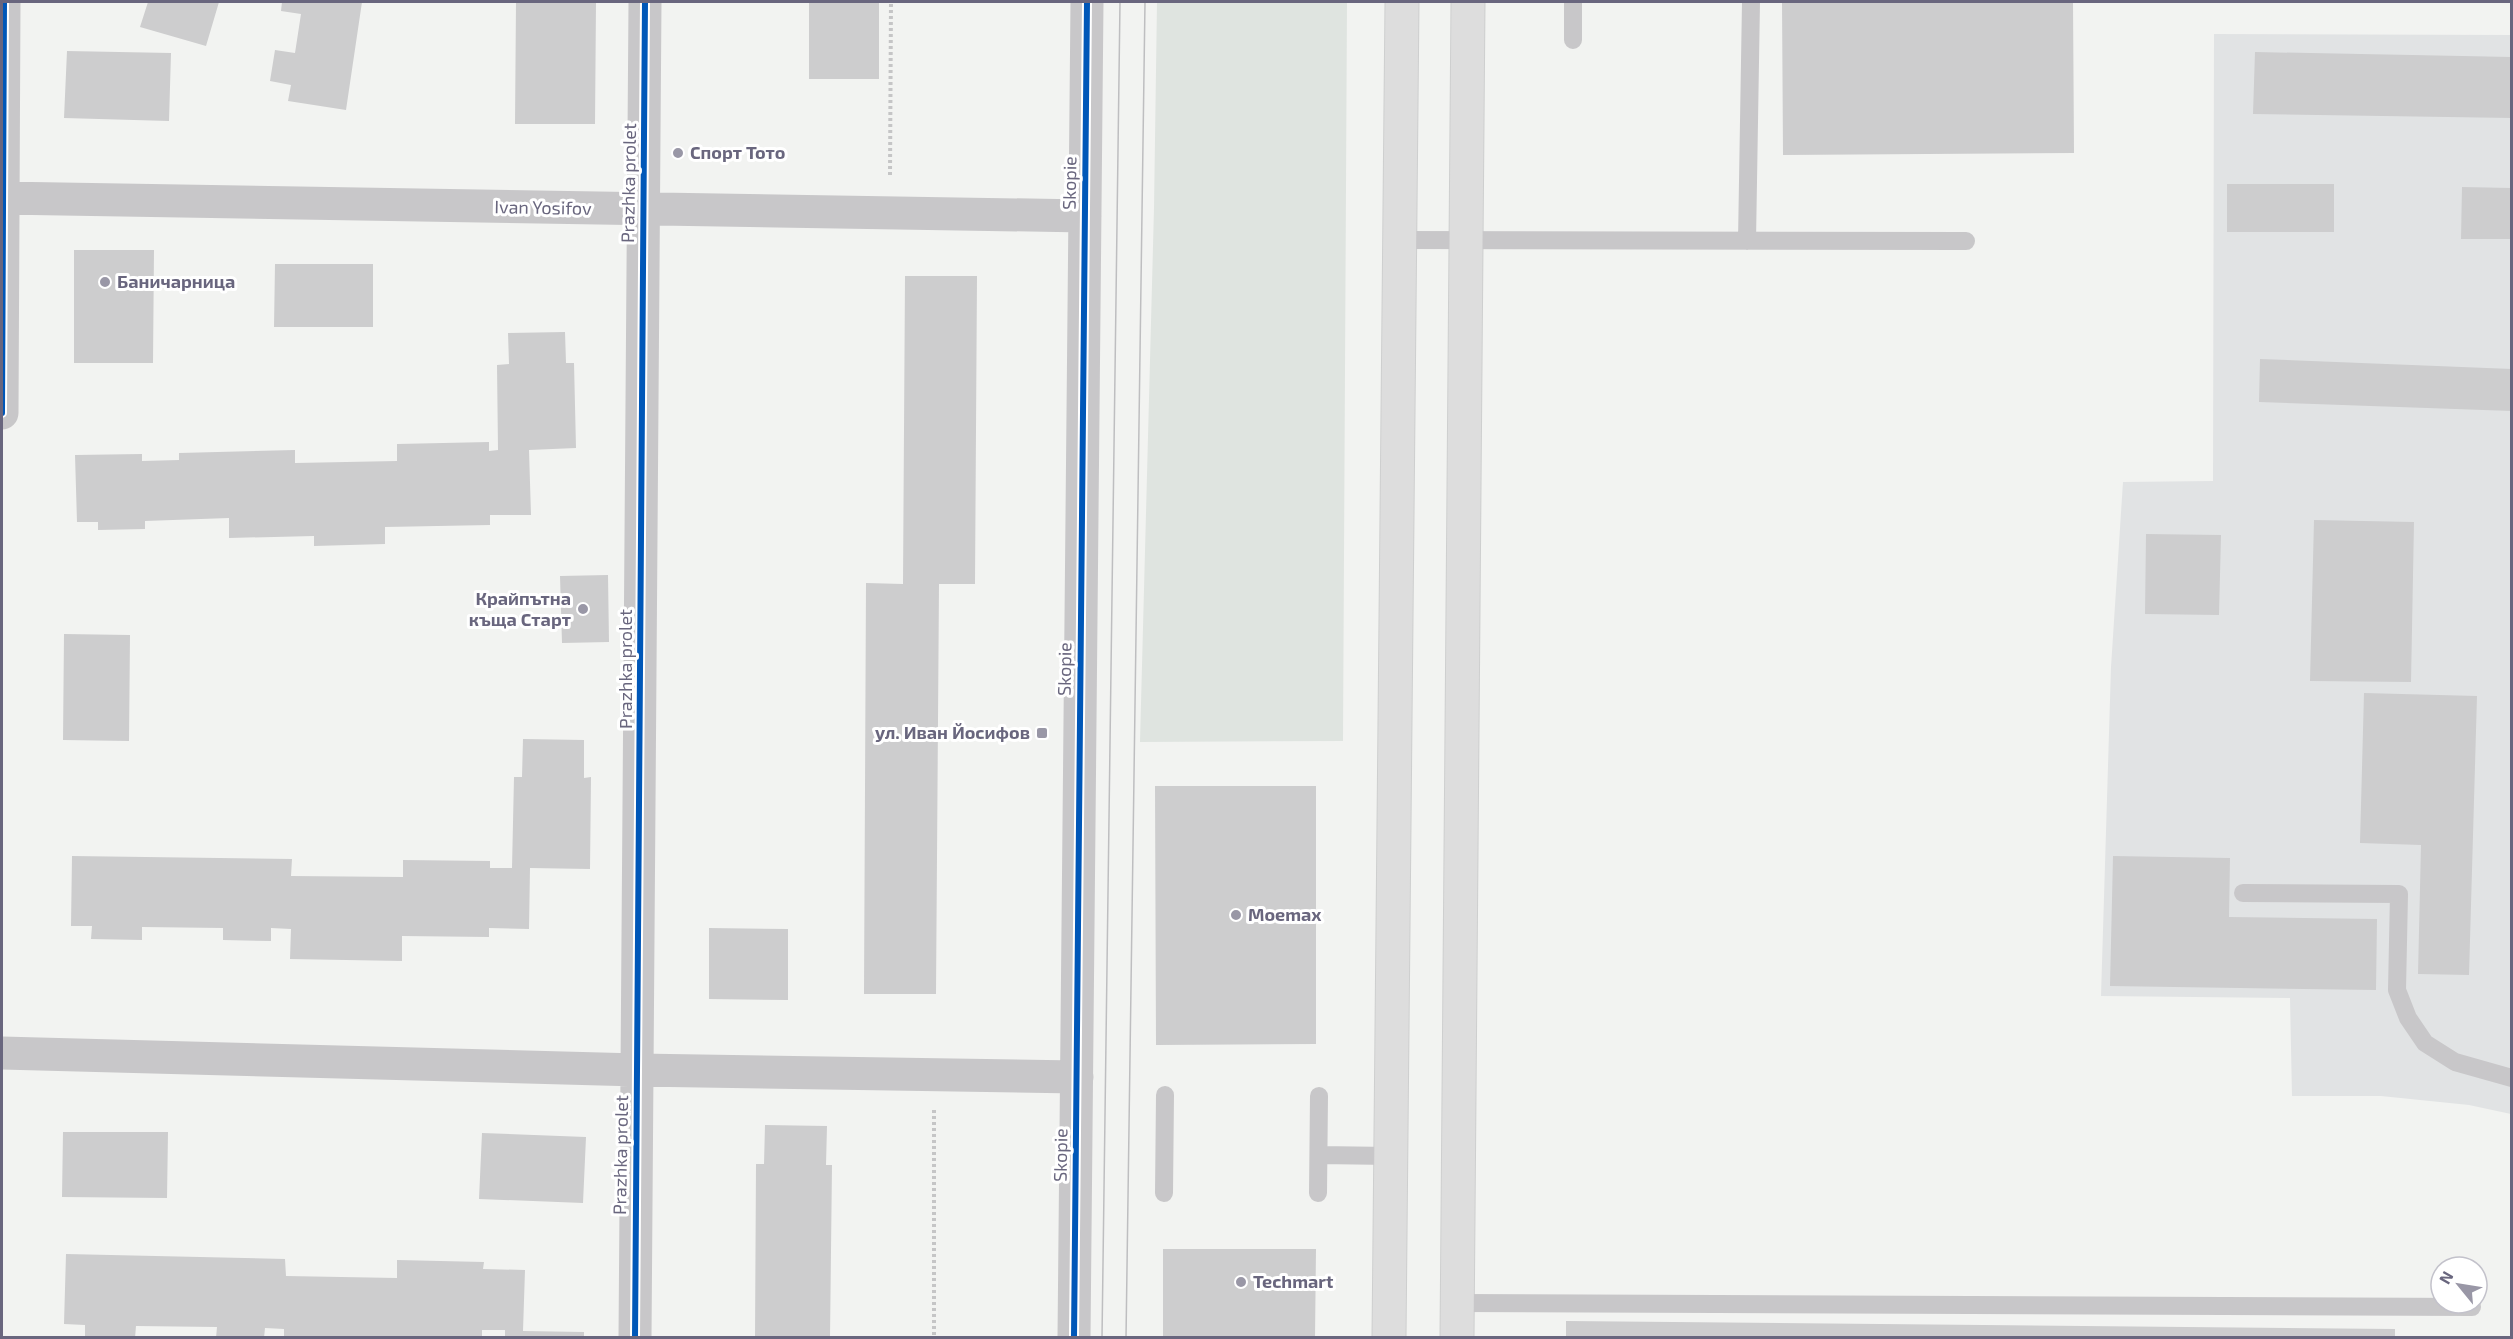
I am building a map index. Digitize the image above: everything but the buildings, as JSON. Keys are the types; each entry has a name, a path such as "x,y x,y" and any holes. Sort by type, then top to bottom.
{"main road":[{"path":"1389,1338 1402,2"},
{"path":"1457,1338 1468,2"}],"street":[{"path":"2,413 4,2"},
{"name":"Prazhka prolet","path":"635,1338 645,2"},
{"name":"Skopie","path":"1074,1338 1087,2"},
{"name":"Ivan Yosifov","path":"3,198 1085,216"},
{"path":"2,1053 933,1077 1077,1077"}],"lane":[{"path":"1573,2 1573,40"},
{"path":"1747,241 1751,2"},
{"path":"1400,240 1966,241"},
{"path":"2243,893 2399,894 2397,990 2408,1018 2425,1043 2455,1062 2511,1078"},
{"path":"1164,1193 1165,1095"},
{"path":"1318,1193 1319,1096"},
{"path":"1319,1155 1391,1156"},
{"path":"1457,1303 2429,1307"}],"path":[{"path":"890,214 891,2"},
{"path":"933,1077 934,1338"}],"shaded area":[{"path":"1157,2 1347,2 1343,741 1140,742"},
{"path":"2214,34 2511,35 2511,1114 2469,1105 2381,1096 2292,1096 2290,998 2101,996 2111,667 2123,482 2213,481"}],"tram line":[{"path":"1102,1338 1120,2"},
{"path":"1126,1338 1145,2"}],"cycle path":[{"path":"2,413 4,2"},
{"path":"635,1338 645,2"},
{"path":"1074,1338 1087,2"}],"place":[{"name":"Спорт Тото","path":"678,153"},
{"name":"Баничарница","path":"105,282"},
{"name":"Крайпътна къща Старт","path":"583,609"},
{"name":"ул. Иван Йосифов","path":"1042,733"},
{"name":"Moemax","path":"1236,915"},
{"name":"Techmart","path":"1241,1282"}]}
